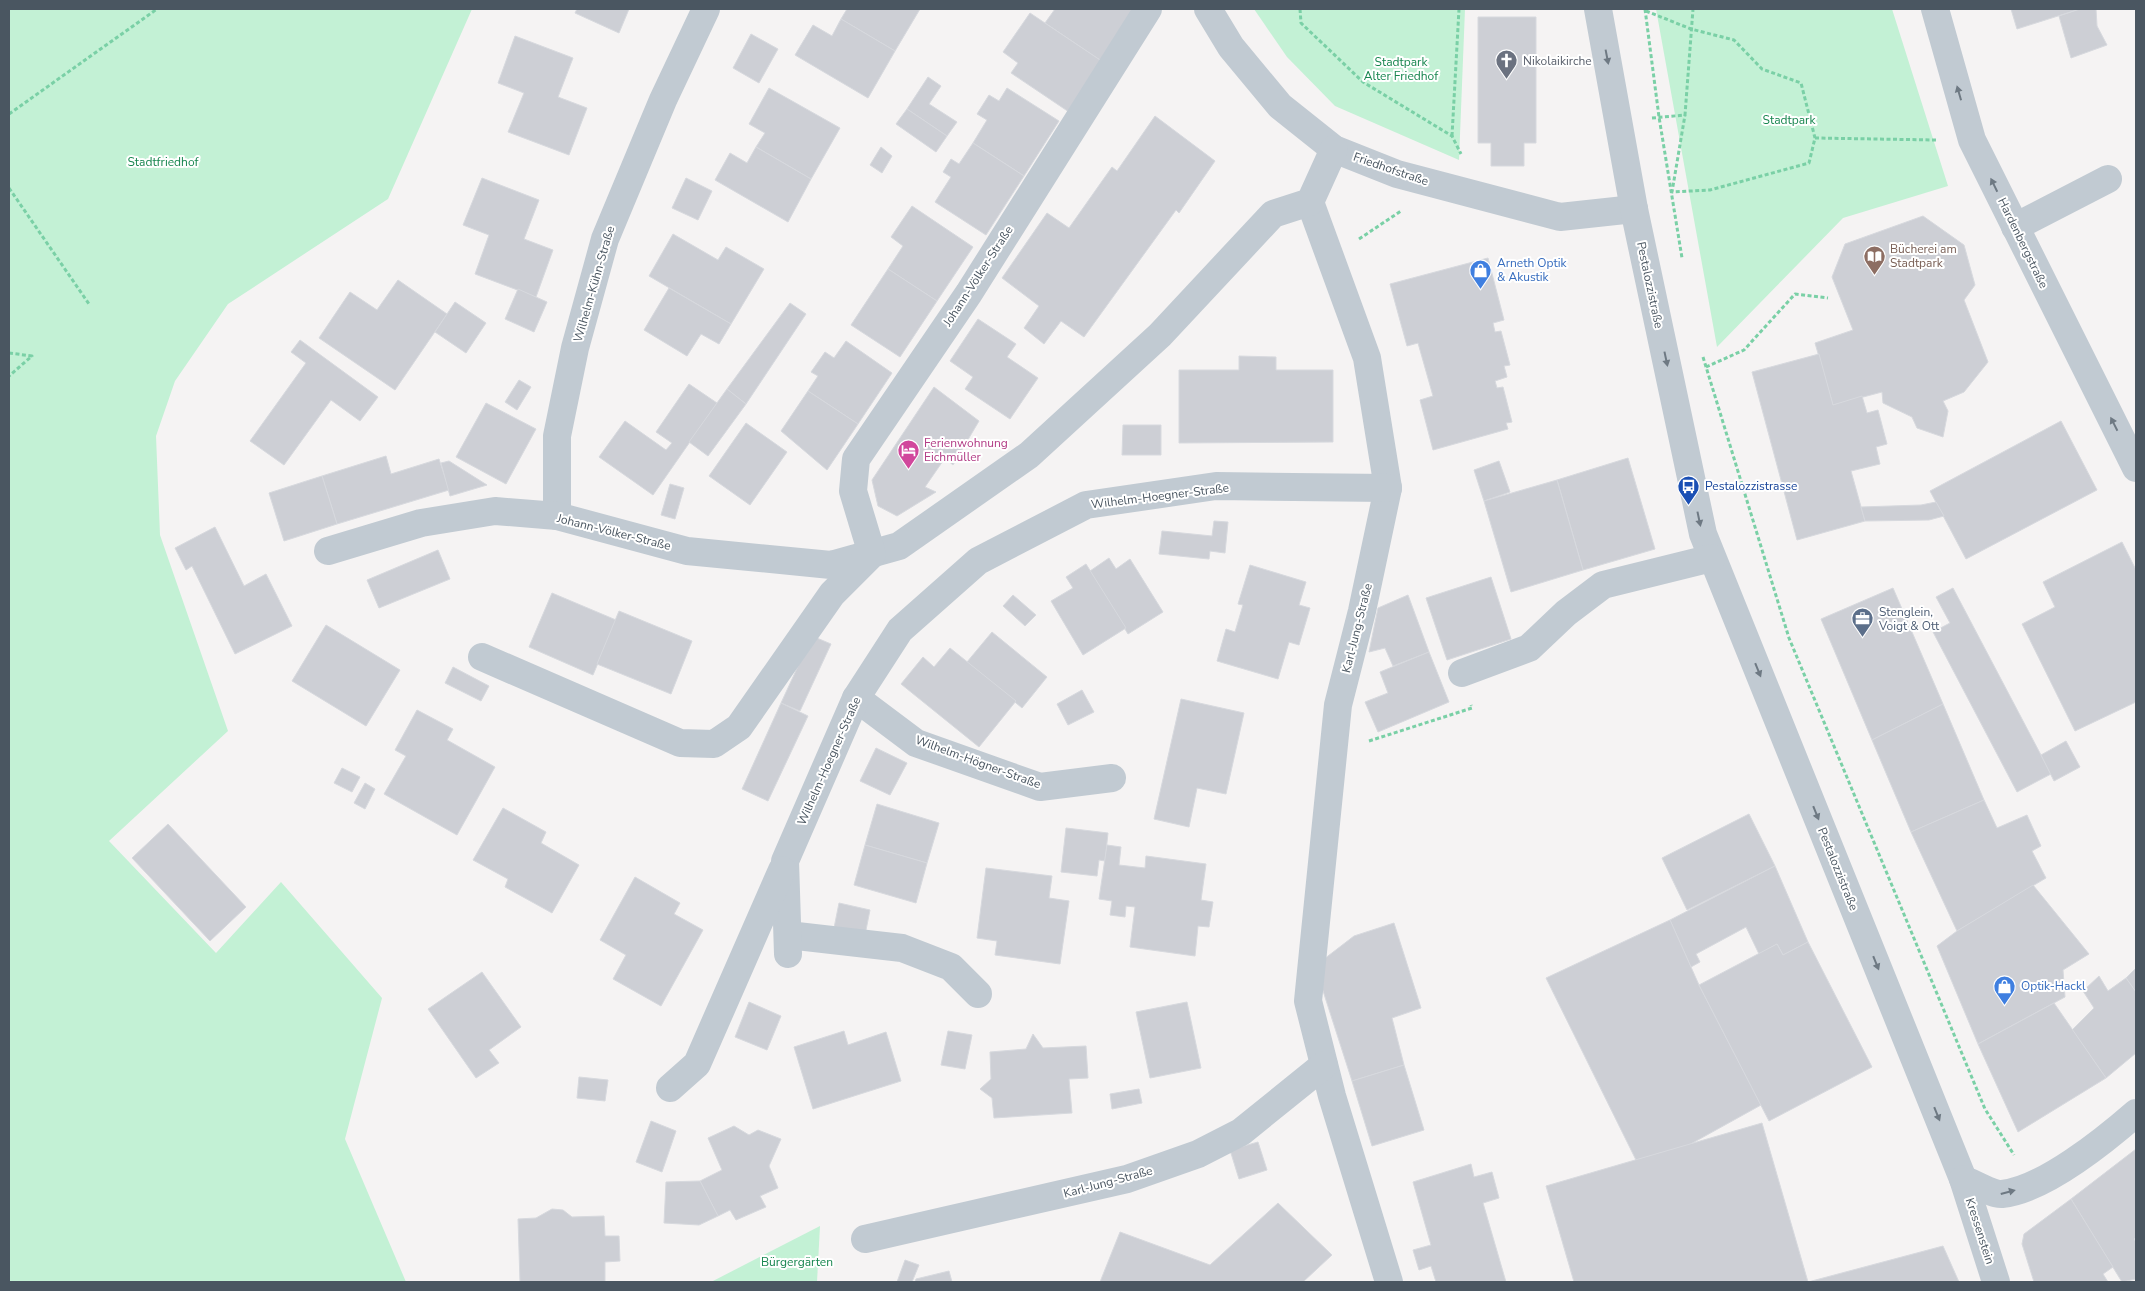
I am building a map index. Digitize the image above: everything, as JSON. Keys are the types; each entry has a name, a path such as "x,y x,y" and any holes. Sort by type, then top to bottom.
{"street":[{"name":"Wilhelm-Kühn-Straße","path":"557,516 557,436 575,348 605,239 663,100 706,9"},
{"name":"Johann-Völker-Straße","path":"872,554 865,524 853,491 856,459 969,293 1148,9"},
{"name":"Friedhofstraße","path":"1208,9 1231,47 1280,106 1334,149 1397,174 1560,217 1634,209"},
{"name":"Pestalozzistraße","path":"1598,9 1634,209 1702,534 1963,1179"},
{"name":"Hardenbergstraße","path":"1935,9 1972,140 2136,468"},
{"path":"1310,202 1334,149"},
{"path":"2015,227 2108,179"},
{"name":"Johann-Völker-Straße","path":"328,551 421,523 495,511 557,516 687,551 831,566 900,546 1029,455 1160,335 1273,214 1310,202"},
{"name":"Karl-Jung-Straße","path":"1310,202 1367,358 1388,488 1362,611 1338,705 1308,1001 1324,1065 1388,1282"},
{"name":"Wilhelm-Hoegner-Straße","path":"670,1088 697,1064 856,698 900,630 978,561 1086,505 1216,486 1388,488"},
{"name":"Johann-Völker-Straße","path":"482,657 680,743 714,744 739,727 832,594 872,554"},
{"path":"1462,673 1529,648 1566,613 1603,585 1712,558"},
{"name":"Wilhelm-Högner-Straße","path":"856,698 916,743 1040,787 1112,778"},
{"name":"Wilhelm-Hoegner-Straße","path":"785,862 788,945 902,948 951,967 978,994"},
{"name":"Karl-Jung-Straße","path":"865,1239 1127,1179 1198,1154 1242,1132 1324,1065"},
{"path":"1963,1179 2001,1194 2033,1185 2082,1156 2136,1113"},
{"name":"Kressenstein","path":"1963,1179 1996,1282"}],"path":[{"path":"9,114 157,9"},
{"path":"1300,9 1301,23 1363,82 1452,136"},
{"path":"1459,9 1452,136 1480,197"},
{"path":"1672,192 1685,115 1693,9"},
{"path":"1645,10 1690,29 1734,40 1762,68 1801,83 1815,138 1809,163 1710,190 1672,192"},
{"path":"1645,10 1659,117 1684,268"},
{"path":"1619,121 1685,115"},
{"path":"1815,138 1972,140"},
{"path":"1330,258 1439,185"},
{"path":"9,188 89,304"},
{"path":"1706,367 1744,350 1795,294 1828,298"},
{"path":"1701,350 1789,638 1984,1109 2033,1185"},
{"path":"9,352 32,356 9,376"},
{"path":"1333,752 1472,708 1462,673"}],"green space":[{"name":"Stadtfriedhof","path":"9,9 472,9 388,199 228,304 175,381 156,436 160,535 228,731 109,841 216,953 281,882 382,998 345,1139 406,1282 9,1282"},
{"name":"Stadtpark Alter Friedhof","path":"1254,9 1465,9 1459,160 1335,106 1287,57"},
{"name":"Stadtpark","path":"1656,9 1892,9 1948,186 1843,218 1717,347"},
{"name":"Bürgergärten","path":"820,1226 817,1282 711,1282"}],"building":[{"path":"577,9 629,9 619,33 575,13"},
{"path":"847,9 920,9 895,51 841,19"},
{"path":"1055,9 1138,9 1103,62 1045,23"},
{"path":"2011,9 2080,9 2017,29"},
{"path":"2080,9 2096,9 2097,26 2107,45 2071,58 2059,16"},
{"path":"1030,13 1103,62 1069,112 1011,73 1018,63 1003,52"},
{"name":"Nikolaikirche","path":"1478,17 1536,17 1536,143 1524,143 1524,166 1491,166 1491,143 1478,143"},
{"path":"841,19 895,51 868,98 795,55 813,25 832,36"},
{"path":"751,34 778,49 759,83 733,68"},
{"path":"515,36 573,58 558,97 587,108 569,155 508,132 524,93 498,83"},
{"path":"928,77 941,86 929,104 957,122 947,136 907,109"},
{"path":"769,88 840,128 811,179 756,147 765,133 749,124"},
{"path":"1007,88 1059,121 1024,176 973,143 987,120 977,114 989,95 999,101"},
{"path":"907,109 947,136 936,152 896,124"},
{"path":"1155,116 1215,161 1179,213 1176,210 1084,337 1061,321 1044,344 1024,328 1039,306 1002,278 1047,213 1069,228 1112,167 1117,171"},
{"path":"973,143 1024,176 986,235 935,202 951,177 943,172 951,159 959,164"},
{"path":"756,147 811,179 788,222 715,180 730,153 747,163"},
{"path":"881,147 892,156 882,173 870,165"},
{"path":"482,178 539,200 524,239 553,250 536,297 475,274 489,235 463,225"},
{"path":"686,178 712,191 698,220 672,208"},
{"path":"912,206 973,247 937,301 888,269 903,246 891,237"},
{"path":"1923,216 1964,245 1975,285 1964,300 1988,362 1964,392 1943,401 1948,411 1943,437 1917,428 1912,417 1883,403 1882,392 1833,405 1815,343 1853,330 1832,277 1845,244"},
{"path":"673,234 718,260 726,247 764,269 731,324 649,276"},
{"path":"1488,258 1504,320 1493,323 1495,332 1501,331 1510,365 1504,366 1507,377 1495,381 1497,388 1503,387 1512,422 1506,423 1508,429 1433,450 1420,400 1433,396 1418,343 1407,346 1390,284"},
{"path":"888,269 937,301 900,357 851,325"},
{"path":"398,280 447,314 395,390 319,338 350,292 377,310"},
{"path":"669,288 731,324 719,344 701,334 687,356 644,330"},
{"path":"518,289 547,302 534,332 505,319"},
{"path":"455,302 486,323 466,353 435,332"},
{"path":"790,303 806,314 746,404 727,389"},
{"path":"978,319 1016,344 1007,357 1038,378 1010,419 965,389 973,377 950,361"},
{"path":"300,340 378,397 360,421 331,400 284,465 250,441 306,363 291,352"},
{"path":"846,341 892,373 858,424 808,391 818,376 811,372 825,352 834,358"},
{"path":"1819,354 1833,405 1862,396 1867,413 1878,410 1887,444 1876,447 1880,464 1851,471 1865,521 1797,540 1752,372"},
{"path":"1239,356 1276,357 1276,370 1333,370 1333,442 1179,443 1179,370 1239,370"},
{"path":"519,380 531,387 517,410 505,402"},
{"path":"689,384 717,403 653,495 599,457 625,421 666,450 672,443 656,432"},
{"path":"934,387 979,421 953,465 945,458 925,487 936,492 897,516 878,506 872,480"},
{"path":"727,389 746,404 708,456 689,442"},
{"path":"808,391 858,424 827,470 781,431"},
{"path":"486,403 536,429 506,484 456,457"},
{"path":"2061,421 2097,490 1966,559 1930,491"},
{"path":"746,423 787,452 750,505 709,476"},
{"path":"1123,425 1161,425 1161,455 1122,455"},
{"path":"386,456 391,474 439,459 449,490 337,524 322,476"},
{"path":"1628,458 1655,549 1583,570 1557,480"},
{"path":"449,461 487,485 450,496 441,463"},
{"path":"1499,461 1510,492 1484,501 1474,470"},
{"path":"322,476 337,524 284,541 269,493"},
{"path":"1557,480 1583,570 1511,592 1484,501"},
{"path":"670,484 684,488 675,519 661,515"},
{"path":"1936,502 1944,516 1929,520 1865,521 1861,507 1921,505"},
{"path":"1214,521 1228,522 1225,553 1210,551 1209,559 1159,554 1162,531 1212,536"},
{"path":"215,527 244,586 266,574 292,626 235,654 192,566 186,570 175,548"},
{"path":"2122,542 2136,570 2136,702 2075,731 2022,624 2055,607 2043,582"},
{"path":"438,550 450,579 379,608 367,580"},
{"path":"1109,558 1116,569 1130,559 1163,612 1128,634 1090,571"},
{"path":"1086,564 1126,628 1083,655 1051,601 1073,588 1066,577"},
{"path":"1250,565 1306,582 1299,605 1310,608 1299,645 1289,642 1278,679 1217,661 1226,629 1235,632 1243,605 1238,604"},
{"path":"1491,577 1511,639 1447,660 1426,598"},
{"path":"1893,588 1943,704 1872,740 1821,619"},
{"path":"1953,588 2051,774 2017,792 1933,632 1950,623 1936,597"},
{"path":"552,593 616,620 593,675 529,647"},
{"path":"1013,595 1036,615 1025,626 1003,606"},
{"path":"1408,595 1429,652 1393,666 1385,648 1369,652 1378,608"},
{"path":"619,611 692,641 671,694 597,664"},
{"path":"326,625 400,670 366,726 292,681"},
{"path":"992,632 1047,677 1022,708 967,662"},
{"path":"812,636 831,644 800,711 781,703"},
{"path":"950,648 1016,701 979,747 901,684 923,657 934,667"},
{"path":"1429,652 1449,702 1378,732 1365,702 1388,693 1380,672"},
{"path":"453,667 489,686 481,701 445,683"},
{"path":"1082,690 1094,712 1068,725 1057,704"},
{"path":"1181,699 1244,713 1226,794 1197,788 1189,827 1154,819"},
{"path":"781,703 808,716 768,801 742,789"},
{"path":"1943,704 1984,800 1911,832 1872,740"},
{"path":"417,710 453,729 447,740 495,767 457,835 384,794 406,756 395,750"},
{"path":"2066,741 2080,767 2054,781 2041,755"},
{"path":"876,748 907,763 890,795 860,781"},
{"path":"342,768 360,777 352,792 334,783"},
{"path":"365,783 375,789 365,809 354,803"},
{"path":"1984,800 1997,828 2027,815 2041,846 2032,851 2046,878 1957,931 1911,832"},
{"path":"877,804 939,823 927,863 865,845"},
{"path":"503,808 546,832 541,843 579,865 552,913 505,887 508,879 473,860"},
{"path":"1749,814 1775,866 1687,910 1662,858"},
{"path":"168,824 246,907 210,941 132,858"},
{"path":"1066,828 1108,833 1105,861 1099,860 1097,876 1061,872"},
{"path":"865,845 927,863 916,903 854,885"},
{"path":"1107,845 1121,847 1119,865 1145,868 1146,856 1206,864 1201,900 1213,902 1209,927 1198,926 1195,956 1130,947 1135,907 1126,906 1125,917 1110,915 1112,901 1099,899"},
{"path":"1775,866 1808,942 1783,955 1777,944 1759,954 1746,927 1696,954 1700,962 1691,967 1670,920"},
{"path":"986,868 1052,876 1049,898 1069,901 1060,964 995,955 997,941 977,938"},
{"path":"635,877 680,903 674,914 703,930 661,1006 613,979 626,955 600,940"},
{"path":"2033,885 2089,954 2063,970 2065,997 1978,1044 1937,946 1957,931"},
{"path":"839,903 870,910 864,940 833,933"},
{"path":"1670,920 1699,985 1761,1105 1687,1146 1636,1160 1546,978"},
{"path":"1394,923 1421,1008 1392,1018 1404,1065 1352,1081 1315,966 1354,936"},
{"path":"1808,942 1872,1067 1769,1121 1699,985 1777,944 1783,955"},
{"path":"2136,968 2136,992 2126,978"},
{"path":"482,972 521,1027 489,1050 499,1063 476,1078 428,1009"},
{"path":"2099,976 2108,991 2126,978 2136,992 2136,1053 2106,1078 2072,1030 2094,1008 2083,991"},
{"path":"749,1002 781,1016 767,1050 735,1037"},
{"path":"1187,1002 1201,1068 1150,1078 1136,1012"},
{"path":"2054,1003 2106,1078 2018,1132 1978,1044"},
{"path":"844,1031 848,1045 886,1032 901,1081 813,1109 794,1047"},
{"path":"948,1031 972,1035 965,1069 941,1065"},
{"path":"1033,1034 1043,1048 1086,1046 1088,1078 1069,1079 1072,1113 994,1118 992,1098 980,1089 991,1079 990,1052 1026,1049"},
{"path":"1404,1065 1424,1130 1372,1146 1352,1081"},
{"path":"579,1077 608,1080 605,1101 577,1098"},
{"path":"1139,1089 1142,1103 1112,1109 1110,1094"},
{"path":"651,1121 676,1131 662,1172 636,1162"},
{"path":"1762,1123 1808,1282 1574,1282 1546,1186"},
{"path":"734,1126 749,1135 758,1130 781,1139 769,1166 778,1188 760,1196 766,1207 736,1220 730,1210 718,1216 700,1181 722,1170 708,1138"},
{"path":"1258,1142 1267,1170 1239,1179 1230,1150"},
{"path":"2136,1149 2136,1237 2134,1239 2136,1242 2136,1279 2122,1282 2071,1199"},
{"path":"1471,1164 1474,1177 1492,1172 1499,1198 1483,1203 1506,1282 1436,1282 1431,1266 1419,1270 1413,1250 1431,1245 1413,1182"},
{"path":"700,1181 718,1216 699,1225 664,1223 666,1182"},
{"path":"2071,1199 2113,1267 2103,1274 2108,1282 2034,1282 2022,1244 2024,1234"},
{"path":"1278,1203 1332,1255 1303,1282 1100,1282 1120,1232 1210,1265"},
{"path":"552,1209 563,1210 572,1217 604,1216 605,1236 619,1236 620,1261 605,1262 605,1282 520,1282 518,1219 536,1218"},
{"path":"1943,1246 1959,1282 1808,1282"},
{"path":"905,1260 919,1265 912,1282 897,1282"},
{"path":"949,1271 952,1282 915,1282 916,1279"}],"place":[{"name":"Nikolaikirche","path":"1507,80"},
{"name":"Bücherei am Stadtpark","path":"1874,275"},
{"name":"Arneth Optik & Akustik","path":"1481,289"},
{"name":"Ferienwohnung Eichmüller","path":"908,469"},
{"name":"Pestalozzistrasse","path":"1689,505"},
{"name":"Stenglein, Voigt & Ott","path":"1863,638"},
{"name":"Optik-Hackl","path":"2005,1005"}]}
